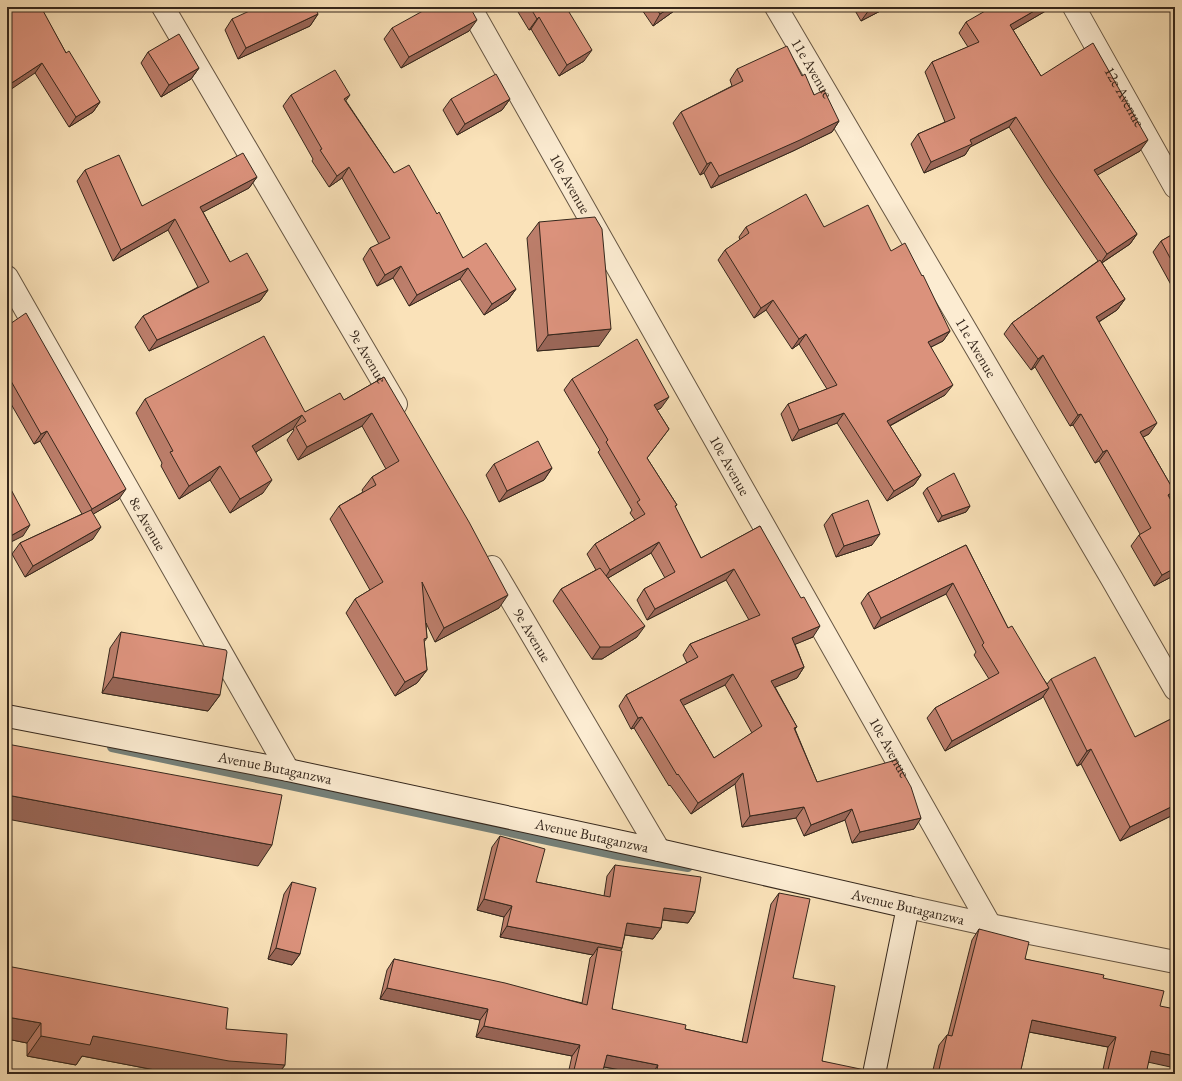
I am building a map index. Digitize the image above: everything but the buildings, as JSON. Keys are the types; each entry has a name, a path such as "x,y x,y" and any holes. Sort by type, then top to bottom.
{"street":[{"name":"9e Avenue","path":"163,7 407,423"},
{"name":"10e Avenue","path":"470,7 990,925"},
{"name":"11e Avenue","path":"776,7 1175,689"},
{"name":"12e Avenue","path":"1074,7 1175,187"},
{"name":"8e Avenue","path":"7,277 288,770"},
{"name":"9e Avenue","path":"480,547 659,850"},
{"name":"Avenue Butaganzwa","path":"7,716 288,770 659,850 990,925 1175,962"},
{"path":"874,1074 908,907"}],"waterway":[{"path":"112,747 618,855 688,867"}]}
